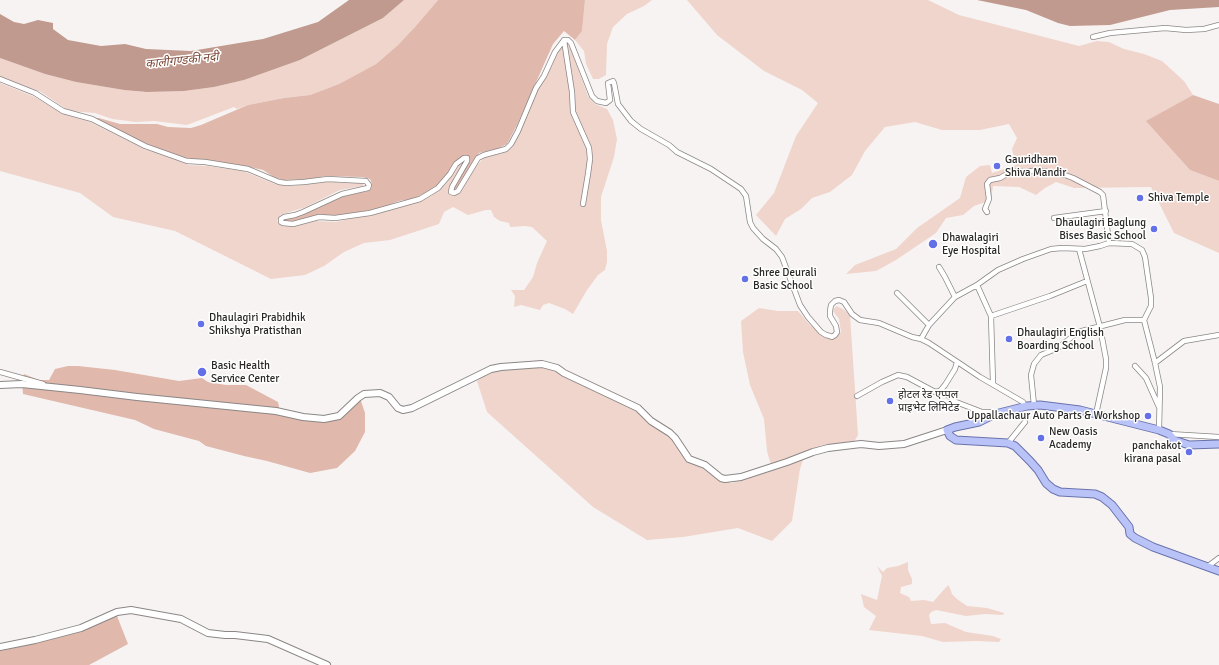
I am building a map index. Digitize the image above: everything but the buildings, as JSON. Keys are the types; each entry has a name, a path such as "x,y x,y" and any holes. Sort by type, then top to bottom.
{"main road":[{"path":"1219,444 1189,445 1174,440 1169,434 1159,430 1096,414 1065,408 1034,405 995,414 979,422 947,430 950,436 956,440 1008,443 1020,450 1038,470 1046,483 1053,489 1060,492 1095,494 1102,496 1112,504 1129,527 1130,534 1135,538 1153,547 1207,568 1219,571"}],"street":[{"path":"1092,36 1159,29 1186,30 1219,25"},
{"path":"0,79 35,93 63,111 92,119 145,146 187,161 205,162 248,169 279,182 286,183 328,179 366,181 369,185 368,188 342,194 303,212 281,219 281,222 283,223 293,224 319,217 335,218 370,212 420,199 438,188 446,180 456,164 464,158 467,158 467,161 452,187 451,192 454,193 458,191 478,158 484,155 506,150 512,144 536,88 555,52 564,40"},
{"path":"564,40 572,92 573,112 589,148 590,159 583,204"},
{"path":"564,40 568,40 571,43 592,96 597,101 606,103 610,100 608,82 613,81 618,104 631,121 641,129 669,145 677,152 712,169 741,189 746,196 752,228 776,249 782,257 800,305 821,332 832,337 837,332 836,326 830,316 830,311 831,305 835,301 839,300 844,302 852,314 860,320 879,323 929,343 957,362 1023,402 1025,407"},
{"path":"987,212 985,209 989,198 987,184 990,180 1000,178 1012,171 1027,172 1037,170 1073,178 1100,192 1103,196 1109,242"},
{"path":"1054,218 1106,211"},
{"path":"920,339 929,324 955,297 977,285 998,270 1035,254 1051,249 1079,249 1100,246 1109,242 1132,244 1142,250 1146,262 1152,298 1151,306 1144,320 1156,363 1160,387 1159,430"},
{"path":"1079,249 1100,327 1105,354 1106,368 1096,414"},
{"path":"939,267 946,276 955,297"},
{"path":"991,316 1050,296 1087,281"},
{"path":"977,285 991,316 993,383"},
{"path":"898,293 929,324"},
{"path":"1034,405 1030,375 1034,364 1041,355 1058,348 1078,332 1125,320 1144,320"},
{"path":"1156,363 1184,341 1219,335"},
{"path":"940,391 955,369 957,362"},
{"path":"0,385 22,384 276,411 303,417 324,419 339,416 364,394 380,393 385,395 389,397 395,406 403,410 412,408 491,369 542,364 557,368 564,373 638,408 651,421 670,433 689,459 705,465 725,480 741,477 812,452 828,448 861,444 879,446 904,444 947,430"},
{"path":"1134,366 1146,378 1160,411"},
{"path":"0,372 52,388"},
{"path":"857,396 898,375 907,377 935,392 940,391 956,402 982,412 990,412 995,414"},
{"path":"1008,443 1025,422"},
{"path":"1169,434 1219,437"},
{"path":"1207,568 1219,558"},
{"path":"0,647 36,640 81,628 117,612 131,610 181,619 208,633 225,635 235,634 268,639 327,665"}],"shaded area":[{"path":"404,0 438,0 398,45 376,64 339,84 310,95 284,98 248,105 237,109 234,107 187,125 154,121 136,122 112,119 95,113 69,111 41,92 0,77 0,58 45,74 76,82 124,90 147,92 184,91 214,87 244,80 300,60 383,18"},
{"path":"438,0 585,0 582,31 575,40 564,31 553,44 507,144 497,149 479,153 455,191 453,189 469,158 466,155 456,162 440,184 430,191 412,199 399,201 381,208 340,216 298,222 283,221 283,219 298,216 339,197 368,191 371,189 372,184 370,179 362,177 325,176 312,179 283,180 274,177 263,170 201,159 189,159 175,155 96,121 96,118 99,118 120,124 157,124 168,127 191,128 248,105 310,95 339,84 376,64 398,45"},
{"path":"585,0 652,0 644,6 627,14 613,27 607,44 606,75 599,79 593,79 586,64 584,51 575,40 582,31"},
{"path":"687,0 928,0 959,15 1079,46 1097,41 1109,42 1124,49 1144,54 1162,61 1184,81 1193,95 1147,121 1190,170 1219,181 1219,253 1174,233 1151,187 1074,188 1056,182 1036,195 1019,187 993,186 991,200 974,206 963,215 946,218 936,233 896,260 876,271 846,274 855,265 896,249 917,228 960,198 966,177 980,166 990,165 992,173 1016,165 1012,149 1017,138 1009,124 980,130 942,130 915,122 885,127 865,151 852,175 830,192 812,198 801,209 785,219 776,236 756,215 774,193 796,136 818,103 802,90 764,71 717,35"},
{"path":"563,44 568,44 571,50 588,96 595,104 607,109 613,120 617,139 614,157 601,197 601,220 607,251 605,270 598,275 587,290 573,314 565,309 549,303 543,305 540,310 521,305 514,307 515,296 511,290 524,290 533,277 537,263 547,241 532,227 510,227 509,223 500,221 494,217 491,210 468,215 453,207 444,212 439,224 390,240 364,243 344,252 324,266 305,275 271,279 175,231 113,217 80,193 0,171 0,83 35,97 60,112 90,122 144,149 189,165 243,171 275,184 293,186 327,181 363,183 363,186 340,190 306,207 280,215 277,221 282,226 296,226 315,221 336,222 414,203 431,196 446,184 459,164 464,163 454,177 450,189 449,194 454,196 462,188 477,165 485,157 503,153 511,147 524,122 538,88"},
{"path":"1193,95 1219,104 1219,181 1190,170 1146,121"},
{"path":"836,306 843,309 850,315 858,435 854,442 822,445 771,465 767,451 764,419 750,385 743,352 741,321 759,308 778,311 798,311 810,325 824,337 833,340 841,332 839,319 833,311"},
{"path":"68,366 115,370 179,381 202,378 213,383 226,385 246,385 278,402 280,412 339,418 347,413 360,398 365,413 365,432 355,451 337,468 310,473 206,446 199,441 154,429 135,420 23,394 22,382 24,374 39,380 49,380 55,369"},
{"path":"515,367 550,367 636,409 670,435 677,444 682,455 687,460 701,465 725,481 732,483 802,458 803,460 800,469 792,521 772,541 738,528 683,537 647,540 593,507 487,412 477,381 484,375 494,371"},
{"path":"908,562 908,570 912,579 912,584 901,587 900,593 909,597 911,601 924,600 933,602 948,585 952,594 967,606 987,608 1004,613 1003,615 985,614 966,616 936,610 931,612 929,615 931,624 945,623 966,632 993,636 1001,639 999,642 943,642 922,636 869,630 876,616 864,607 861,594 877,600 882,576 877,566 883,572 887,568"},
{"path":"117,616 128,644 89,665 0,665 0,651 45,641 84,629"}],"water":[{"name":"कालीगण्डकी नदी","path":"349,0 404,0 383,18 300,60 244,80 214,87 184,91 147,92 124,90 76,82 45,74 0,58 0,14 14,22 24,24 38,20 53,23 53,29 68,40 101,46 125,44 146,49 191,51 263,39 318,22"},
{"path":"977,0 1219,0 1219,7 1170,10 1110,25 1070,26 1058,23 1026,10"}],"place":[{"name":"Gauridham Shiva Mandir","path":"997,166"},
{"name":"Shiva Temple","path":"1140,198"},
{"name":"Dhaulagiri Baglung Bises Basic School","path":"1154,229"},
{"name":"Dhawalagiri Eye Hospital","path":"933,244"},
{"name":"Shree Deurali Basic School","path":"745,279"},
{"name":"Dhaulagiri Prabidhik Shikshya Pratisthan","path":"201,324"},
{"name":"Dhaulagiri English Boarding School","path":"1009,339"},
{"name":"Basic Health Service Center","path":"202,372"},
{"name":"होटल रेड एप्पल प्राइभेट लिमिटेड","path":"890,401"},
{"name":"Uppallachaur Auto Parts & Workshop","path":"1148,416"},
{"name":"New Oasis Academy","path":"1041,438"},
{"name":"panchakot kirana pasal","path":"1189,452"}]}
